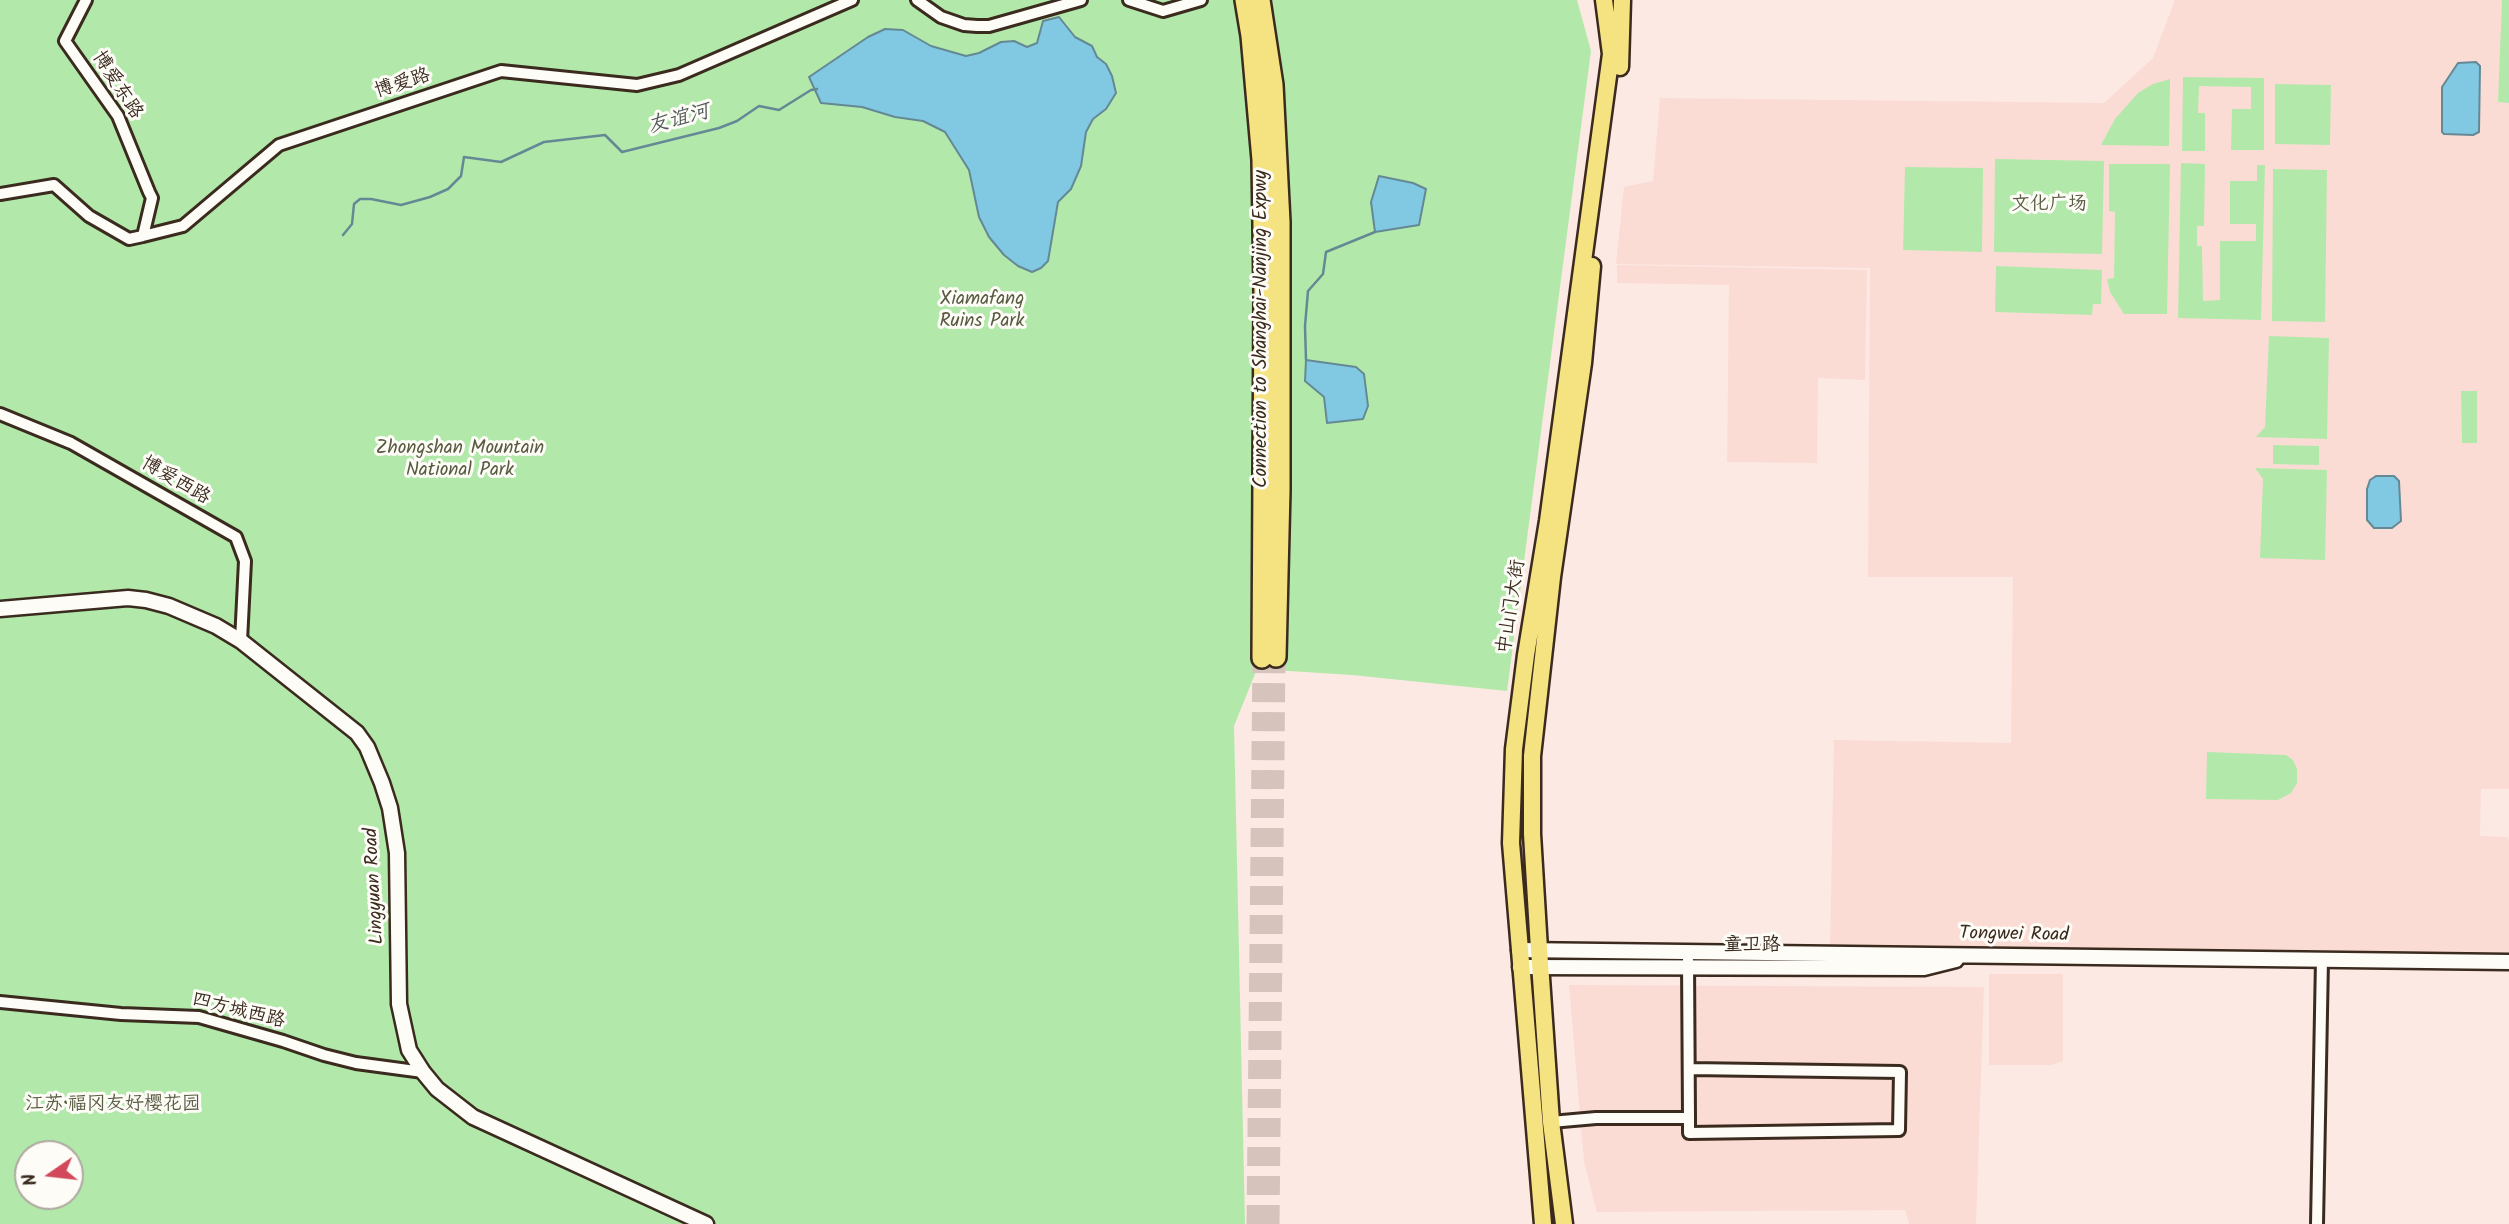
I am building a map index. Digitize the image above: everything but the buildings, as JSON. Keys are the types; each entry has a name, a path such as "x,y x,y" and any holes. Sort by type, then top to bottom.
{"highway":[{"name":"Connection to Shanghai-Nanjing Expwy","path":"1245,0 1251,36 1262,160 1269,658 1280,490 1280,222 1273,85 1260,0"}],"main road":[{"name":"中山门大街","path":"1543,1224 1511,844 1514,749 1526,654 1548,521 1611,54 1604,0"},
{"name":"中山门大街","path":"1564,1224 1551,1122 1540,967 1532,834 1532,756 1552,577 1583,363 1594,255 1621,60 1622,0"}],"street":[{"name":"博爱东路","path":"86,0 65,41 118,116 152,198 143,236"},
{"name":"博爱路","path":"0,194 54,185 89,216 129,239 143,236 183,226 279,145 501,71 638,85 679,75 852,0"},
{"path":"917,0 941,17 964,25 989,26 1081,0"},
{"path":"1129,0 1163,11 1201,0"},
{"name":"博爱西路","path":"0,414 71,443 236,537 245,561 241,641"},
{"name":"Lingyuan Road","path":"0,609 106,599 146,600 189,614 241,641 357,733 367,747 390,808 397,853 400,1004 409,1050 423,1072 437,1089 473,1117 706,1224"},
{"name":"Tongwei Road","path":"1519,950 2509,962"},
{"path":"1688,951 1689,1133 1899,1130 1900,1072 1690,1069"},
{"name":"童卫路","path":"1520,967 1924,968 1982,954"},
{"path":"2317,1224 2322,960"},
{"name":"四方城西路","path":"0,1002 121,1014 199,1017 356,1063 423,1072"},
{"path":"1551,1122 1596,1118 1689,1118"}],"shaded area":[{"path":"2175,0 2509,0 2509,789 2481,789 2480,836 2507,837 2509,841 2509,954 1830,948 1834,740 2011,743 2013,577 1868,577 1870,268 1616,264 1624,187 1653,181 1660,98 2104,103 2153,58"},
{"path":"1617,265 1867,270 1865,380 1818,378 1817,463 1727,462 1729,285 1617,283"},
{"path":"1989,974 2063,974 2063,1061 2052,1065 1989,1065"},
{"path":"1569,985 1984,987 1976,1224 1909,1224 1905,1210 1597,1212 1584,1162"}],"green space":[{"name":"Zhongshan Mountain National Park","path":"0,0 1577,0 1591,51 1507,691 1352,675 1257,669 1234,726 1245,1224 0,1224"},
{"path":"2502,0 2509,0 2509,103 2498,102"},
{"path":"2183,77 2264,78 2264,150 2231,150 2232,109 2251,109 2251,87 2199,86 2198,113 2205,113 2205,151 2182,151"},
{"path":"2170,79 2169,146 2101,145 2115,119 2138,93 2153,84"},
{"path":"2275,84 2331,85 2330,145 2275,144"},
{"name":"文化广场","path":"1995,159 2104,161 2102,254 1994,252"},
{"path":"2181,163 2205,164 2204,226 2197,226 2197,246 2202,246 2203,301 2220,300 2220,241 2256,241 2256,224 2230,224 2230,181 2257,181 2257,165 2265,165 2261,320 2178,318"},
{"path":"2109,164 2170,164 2167,314 2124,314 2110,292 2107,279 2114,278 2115,212 2109,211"},
{"path":"1905,167 1983,168 1982,252 1903,250"},
{"path":"2273,169 2327,170 2325,322 2272,321"},
{"path":"1996,266 2102,270 2101,304 2093,304 2092,315 1995,312"},
{"path":"2269,336 2329,338 2327,439 2256,437 2265,427"},
{"path":"2461,391 2477,391 2477,443 2462,443"},
{"path":"2273,445 2319,446 2319,465 2273,464"},
{"path":"2255,468 2327,470 2325,560 2260,558 2263,479"},
{"path":"2207,752 2286,755 2293,760 2297,769 2297,783 2291,793 2278,800 2206,799"}],"water":[{"path":"1059,17 1075,37 1092,46 1097,57 1106,64 1116,93 1106,109 1093,119 1086,132 1081,166 1071,189 1058,202 1048,261 1032,272 1018,266 1004,255 989,237 979,217 969,170 945,132 923,121 895,117 862,107 821,103 809,77 868,37 885,29 903,30 931,46 966,56 1001,42 1014,41 1027,47 1037,43 1043,21"},
{"path":"2476,62 2480,66 2479,132 2473,135 2444,134 2442,87 2458,63"},
{"path":"1379,176 1413,183 1426,189 1419,225 1375,232 1371,202"},
{"path":"1306,360 1356,367 1364,374 1368,406 1363,419 1327,423 1324,397 1305,381"},
{"path":"2376,476 2394,476 2399,481 2401,521 2392,528 2374,528 2367,520 2367,489 2370,480"}],"waterway":[{"name":"友谊河","path":"343,235 352,224 354,204 360,199 401,205 430,197 448,189 461,176 464,157 501,162 544,142 605,135 622,152 719,128 737,121 759,106 779,110 817,89"},
{"path":"1306,360 1308,291 1323,274 1326,252 1375,232"}],"tunnel":[{"path":"1270,1224 1276,657"},
{"path":"1256,1224 1262,658"}],"park label":[{"name":"Xiamafang Ruins Park","path":"982,312"},
{"name":"江苏•福冈友好樱花园","path":"113,1106"}]}
